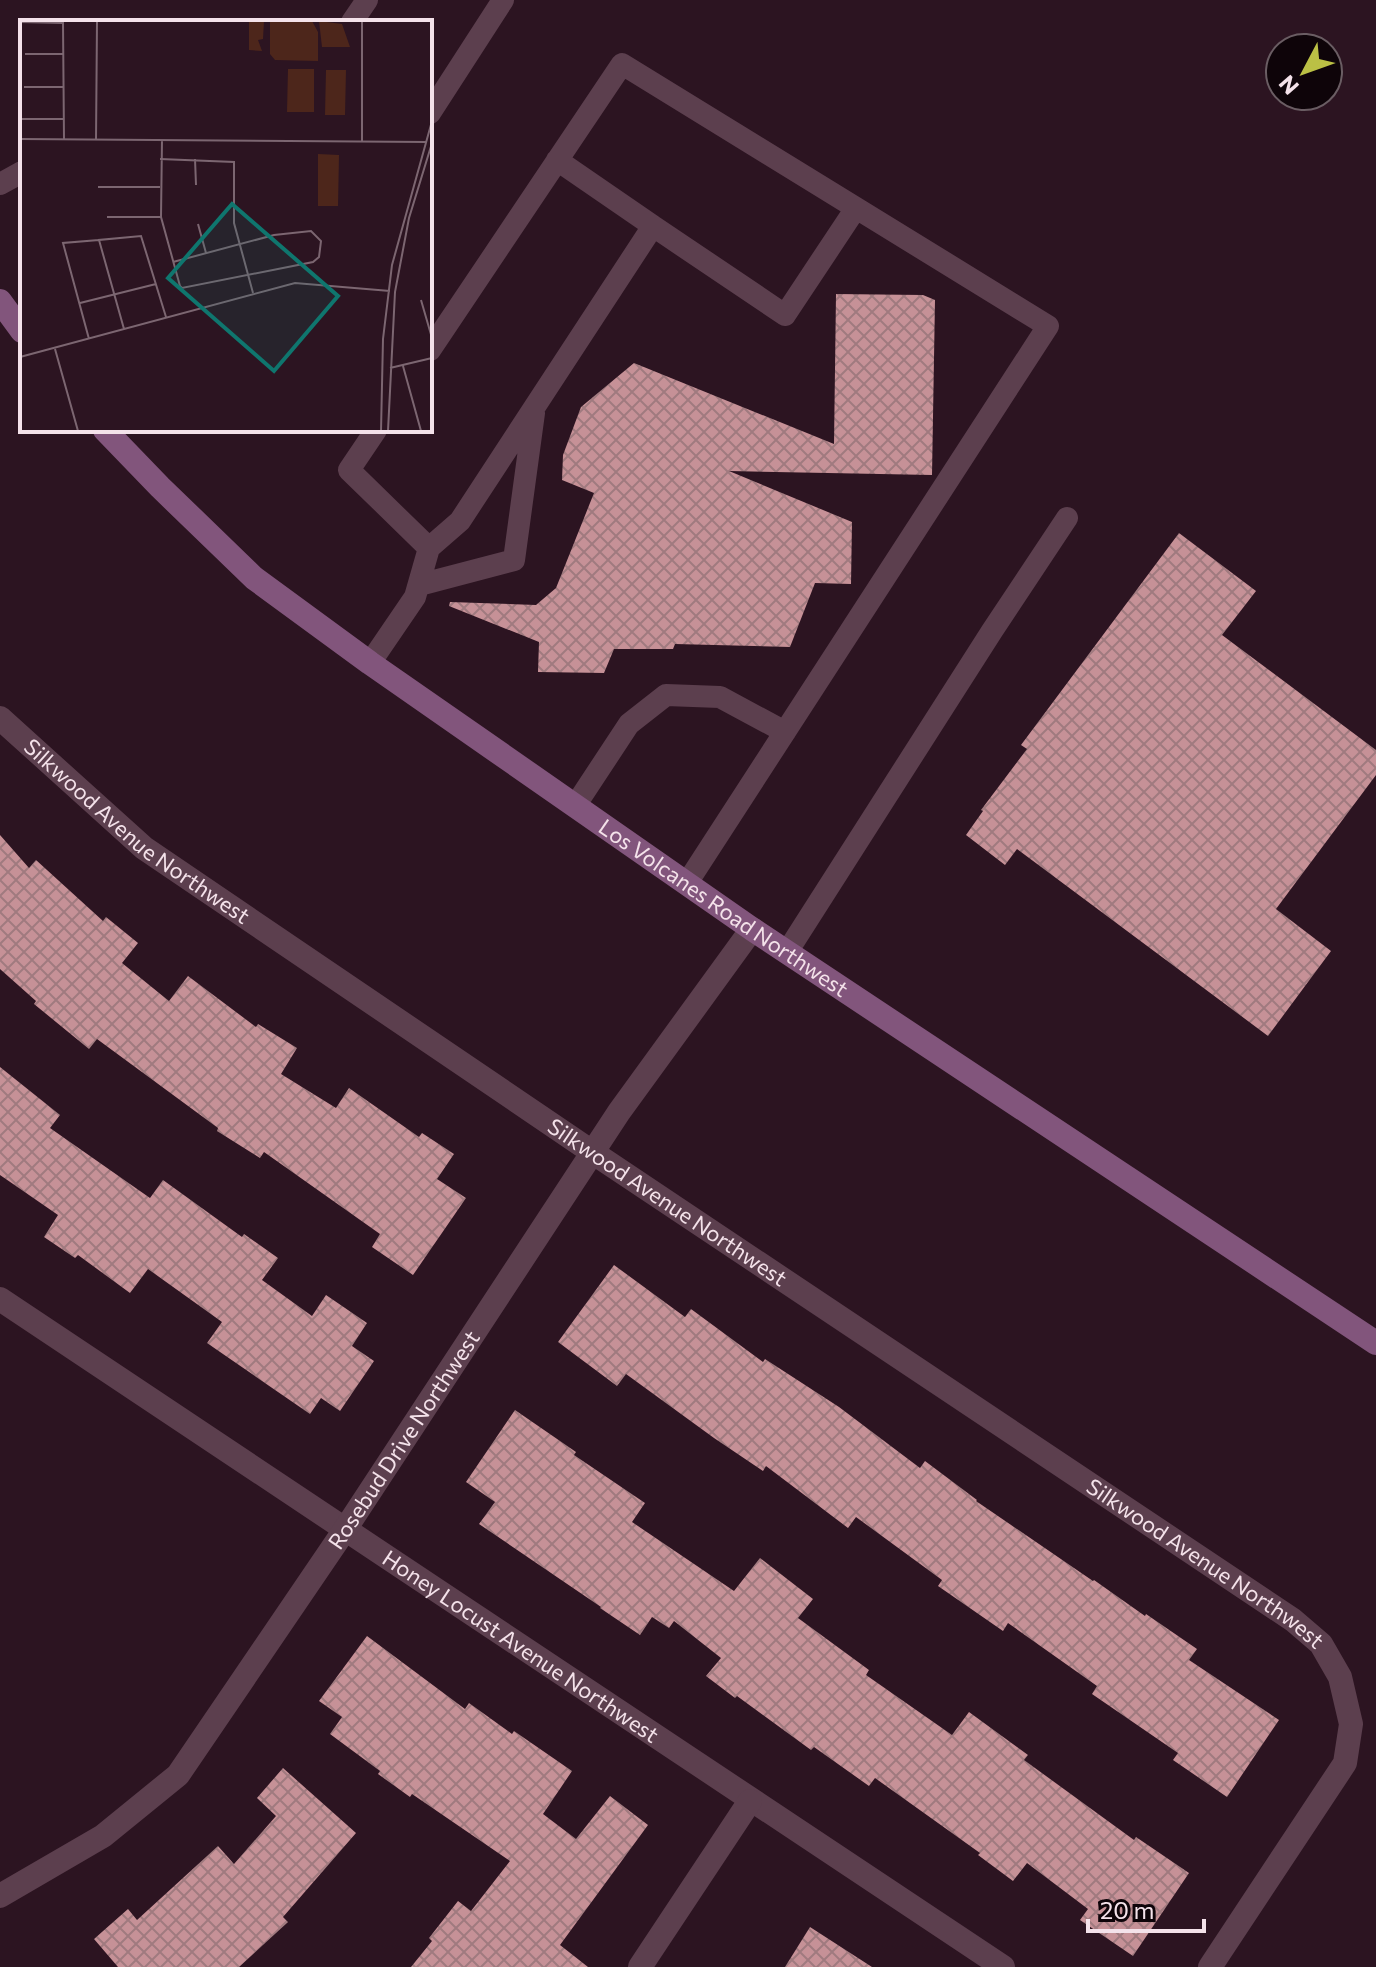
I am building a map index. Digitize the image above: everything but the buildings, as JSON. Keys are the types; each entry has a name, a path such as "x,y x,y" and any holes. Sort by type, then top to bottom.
{"street":[{"path":"0,301 20,328"},
{"name":"Los Volcanes Road Northwest","path":"107,432 254,578 370,663 752,929 1376,1343"},
{"name":"Silkwood Avenue Northwest","path":"0,718 144,848 592,1152 1293,1620 1321,1644 1340,1677 1351,1724 1345,1763 1210,1967"},
{"name":"Rosebud Drive Northwest","path":"0,1896 103,1836 178,1775 346,1528 619,1112 752,929"},
{"name":"Honey Locust Avenue Northwest","path":"0,1299 1003,1967"},
{"path":"640,1967 750,1801"}],"lane":[{"path":"353,20 367,0"},
{"path":"432,110 503,0"},
{"path":"432,347 622,64 1048,326 687,883"},
{"path":"557,160 785,315 856,208"},
{"path":"0,184 20,173"},
{"path":"370,663 415,597 429,548 460,521 653,226"},
{"path":"419,585 514,560 535,407"},
{"path":"375,432 349,470 429,548"},
{"path":"787,952 1067,518"},
{"path":"575,806 629,724 666,695 720,697 785,732"}]}
